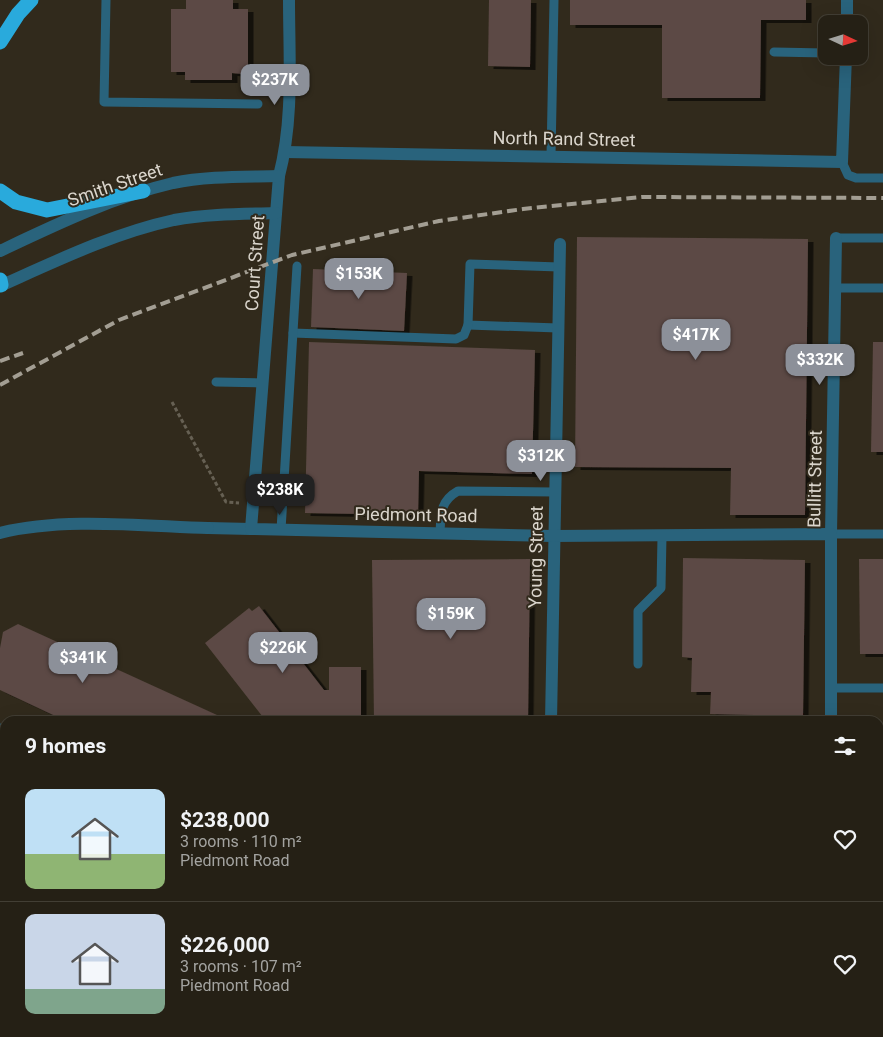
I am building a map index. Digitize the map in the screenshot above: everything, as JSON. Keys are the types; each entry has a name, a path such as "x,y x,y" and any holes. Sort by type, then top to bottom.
{"highway":[{"path":"0,42 18,14 31,0"},
{"path":"0,192 16,202 47,210 143,191"}],"street":[{"name":"Court Street","path":"250,530 279,176 285,152 289,120 289,0"},
{"path":"846,15 847,0"},
{"path":"842,162 846,65"},
{"name":"North Rand Street","path":"285,152 842,162"},
{"name":"Smith Street","path":"0,251 48,228 143,191 175,183 217,178 279,176"},
{"path":"0,284 80,251 174,220 218,215 276,213"},
{"name":"Bullitt Street","path":"831,716 831,534 836,238"},
{"name":"Young Street","path":"551,716 560,244"},
{"name":"Piedmont Road","path":"0,534 58,526 553,536 831,534"}],"lane":[{"path":"106,0 104,102 258,104"},
{"path":"551,156 554,0"},
{"path":"774,52 818,52"},
{"path":"842,162 848,175 856,178 883,178"},
{"path":"836,238 883,238"},
{"path":"293,333 456,339 464,334 468,325 470,264 559,267"},
{"path":"281,530 296,266"},
{"path":"835,288 883,288"},
{"path":"468,325 558,328"},
{"path":"216,382 263,383"},
{"path":"440,533 442,506 448,497 458,491 554,492"},
{"path":"831,534 883,534"},
{"path":"638,664 638,611 661,588 662,536"},
{"path":"831,688 883,688"}],"path":[{"path":"172,402 226,502 253,504"}],"building":[{"path":"186,0 233,0 233,9 248,9 248,66 263,66 263,76 232,73 232,80 185,80 185,72 171,72 171,9 186,9"},
{"path":"489,0 531,0 530,67 488,66"},
{"path":"570,0 806,0 806,20 761,20 760,98 662,98 662,25 570,25"},
{"path":"577,237 808,239 805,515 730,515 731,468 575,467"},
{"path":"313,269 407,273 404,331 311,327"},
{"path":"309,342 535,350 532,474 419,471 418,515 305,513"},
{"path":"873,342 883,342 883,452 871,452"},
{"path":"683,558 805,560 803,716 710,714 711,692 691,692 692,658 682,657"},
{"path":"530,559 528,716 374,716 372,560"},
{"path":"859,559 883,559 883,654 860,654"},
{"path":"259,606 324,690 329,690 329,667 361,667 361,716 262,716 205,643 249,608 252,611"},
{"path":"18,624 217,716 55,716 0,690 0,648 3,632"}],"railway":[{"path":"0,385 119,320 292,255 439,221 523,209 642,197 883,198"},
{"path":"0,361 23,353"}]}
